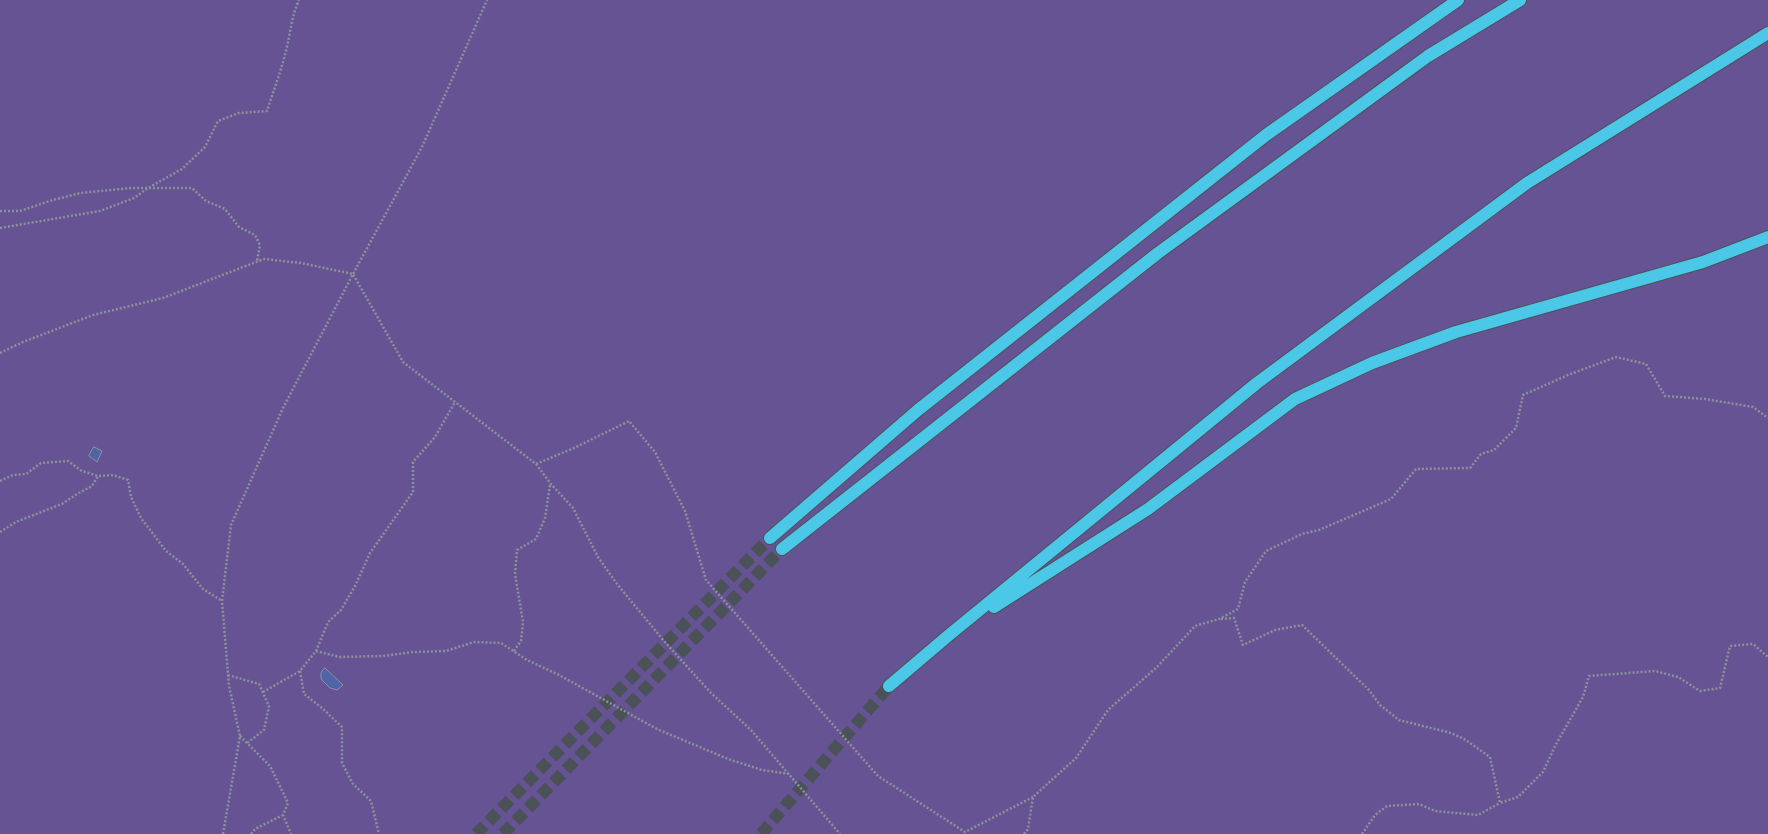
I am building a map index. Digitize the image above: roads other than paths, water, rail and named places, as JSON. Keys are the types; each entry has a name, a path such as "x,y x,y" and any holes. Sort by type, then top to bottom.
{"highway":[{"path":"770,538 918,410 1266,135 1458,0"},
{"path":"782,548 1158,254 1428,56 1520,0"},
{"path":"889,686 949,635 1257,383 1527,183 1768,33"},
{"path":"949,635 1148,509 1295,399 1372,363 1456,332 1703,262 1768,237"}],"tunnel":[{"path":"476,834 770,538"},
{"path":"503,834 782,549"},
{"path":"761,834 889,686"}]}
